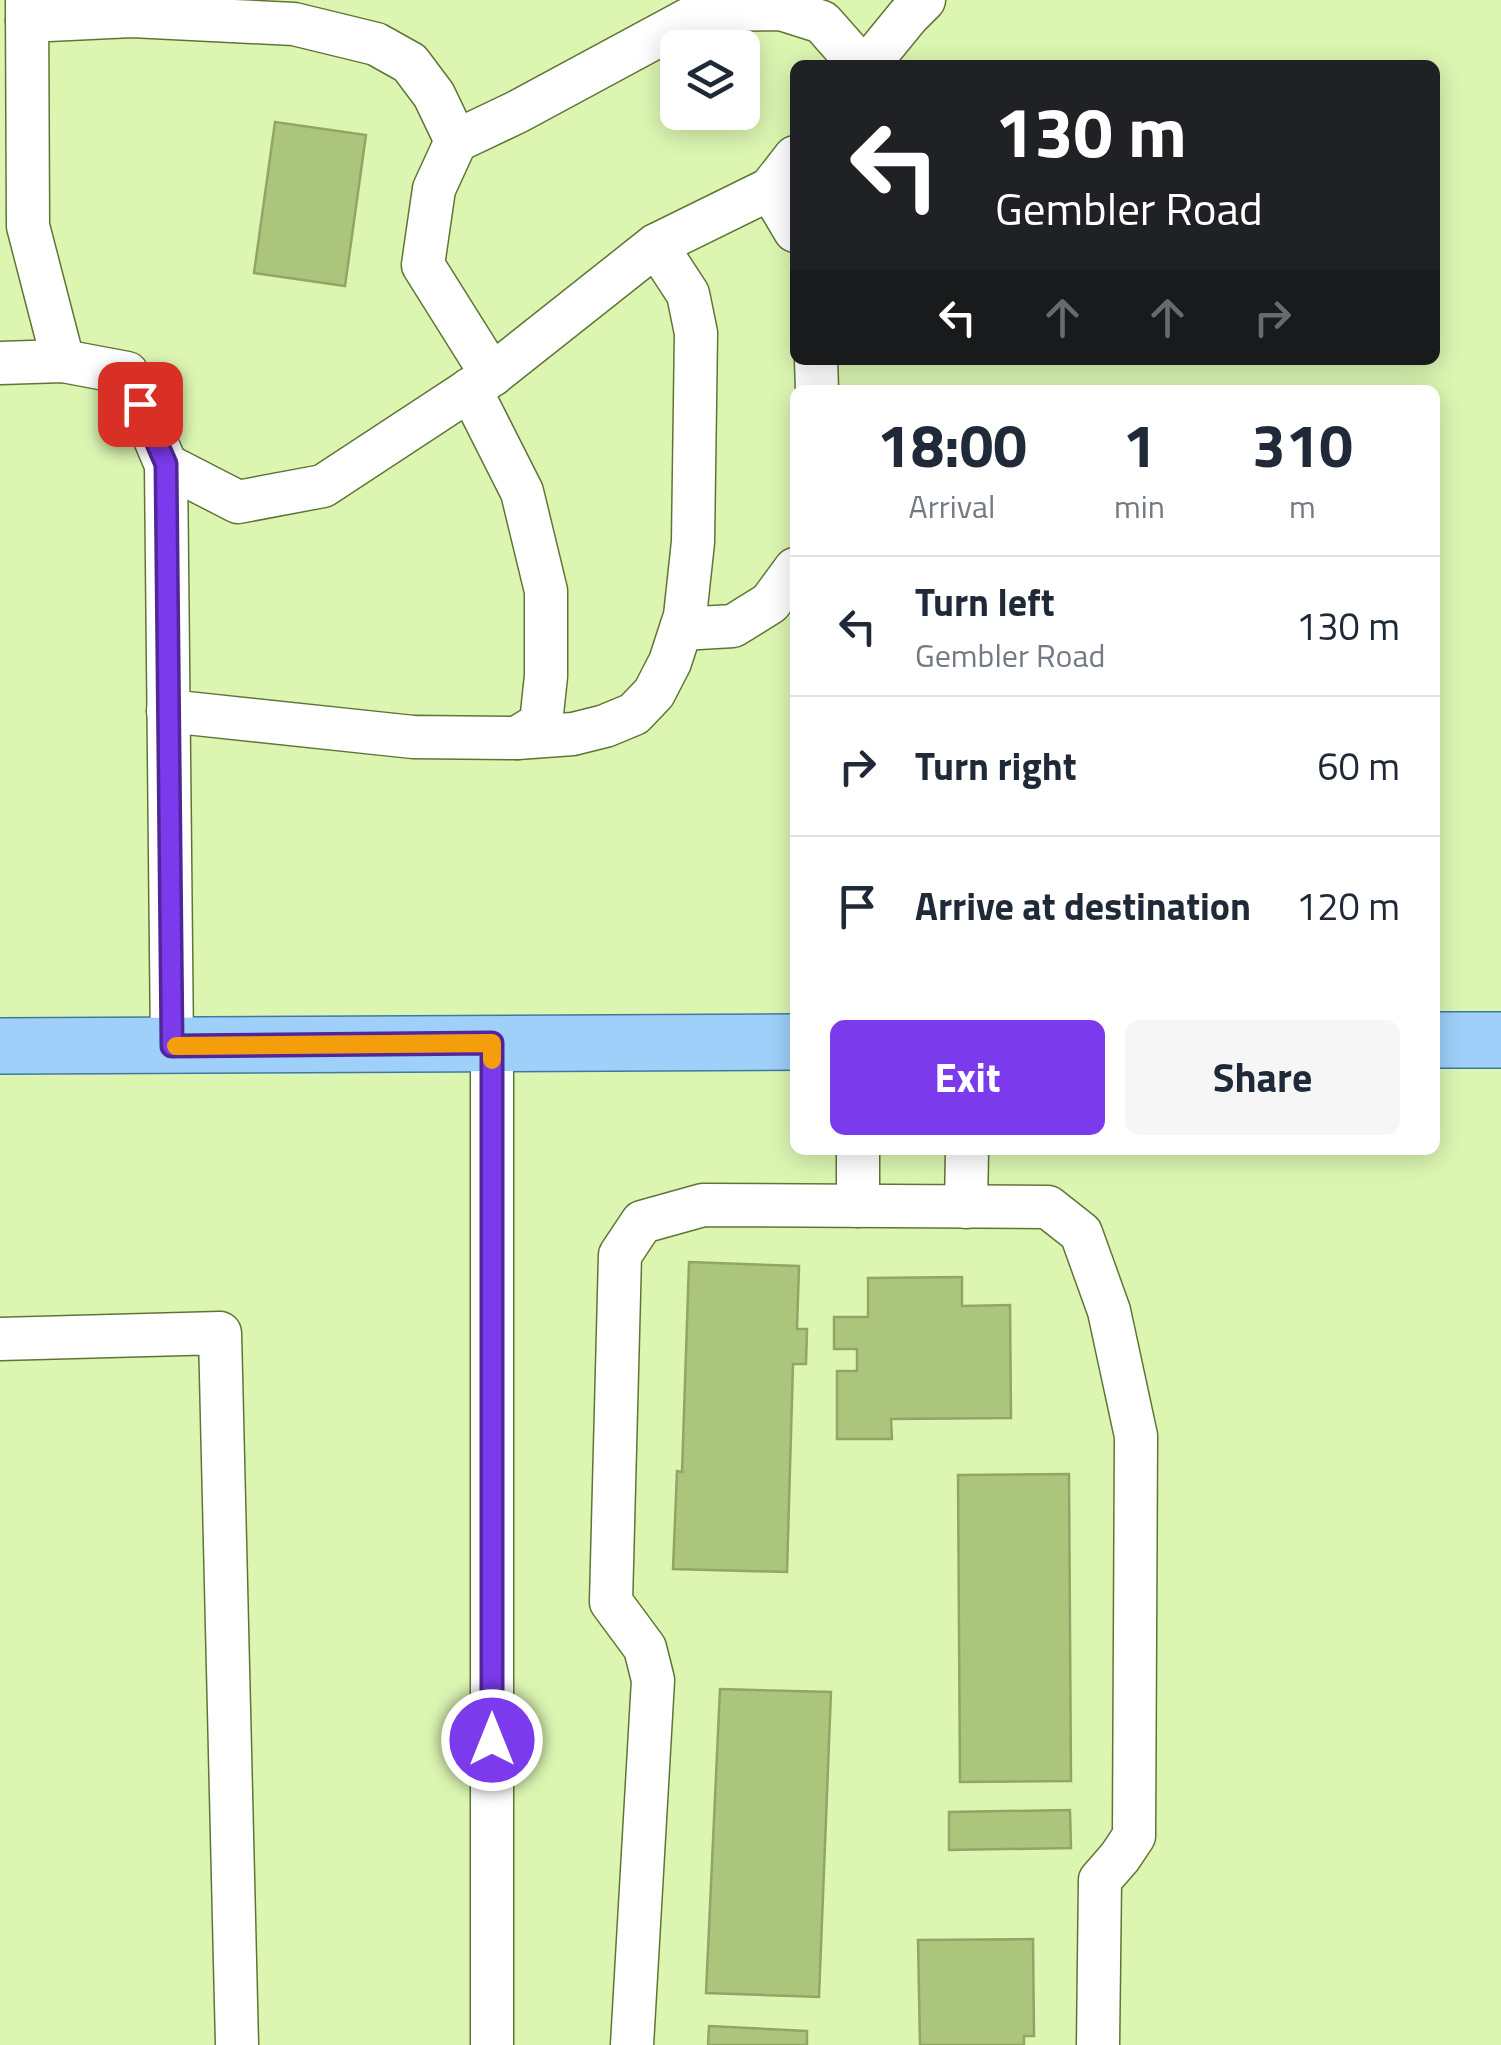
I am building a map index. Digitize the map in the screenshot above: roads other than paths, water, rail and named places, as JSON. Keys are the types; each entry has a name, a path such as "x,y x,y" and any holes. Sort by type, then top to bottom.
{"main road":[{"path":"1440,1040 1501,1040"},
{"path":"0,1046 790,1042"}],"street":[{"path":"871,60 894,16 924,0"},
{"path":"517,738 541,723 546,676 546,591 522,492 481,382 423,265 434,189 456,141 518,112 706,10 781,4 822,22 856,60"},
{"path":"63,361 14,230 14,116 27,11 294,24 376,44 410,62 434,95 456,141"},
{"path":"166,464 238,502 323,486 481,382 656,245 782,173 790,208"},
{"path":"168,711 414,737 517,738 573,734 634,714 654,693 670,662 684,616 692,542 696,333 688,294 656,245"},
{"path":"0,363 63,361 127,373 166,464 172,1046"},
{"path":"681,629 733,626 770,603 790,576"},
{"path":"492,1043 492,2045"},
{"path":"858,1155 858,1206"},
{"path":"966,1207 967,1155"},
{"path":"632,2045 653,1680 645,1648 611,1602 620,1255 642,1222 703,1206 1048,1207 1080,1233 1109,1311 1136,1436 1134,1836 1100,1880 1098,2045"},
{"path":"0,1339 220,1333 237,2045"}]}
